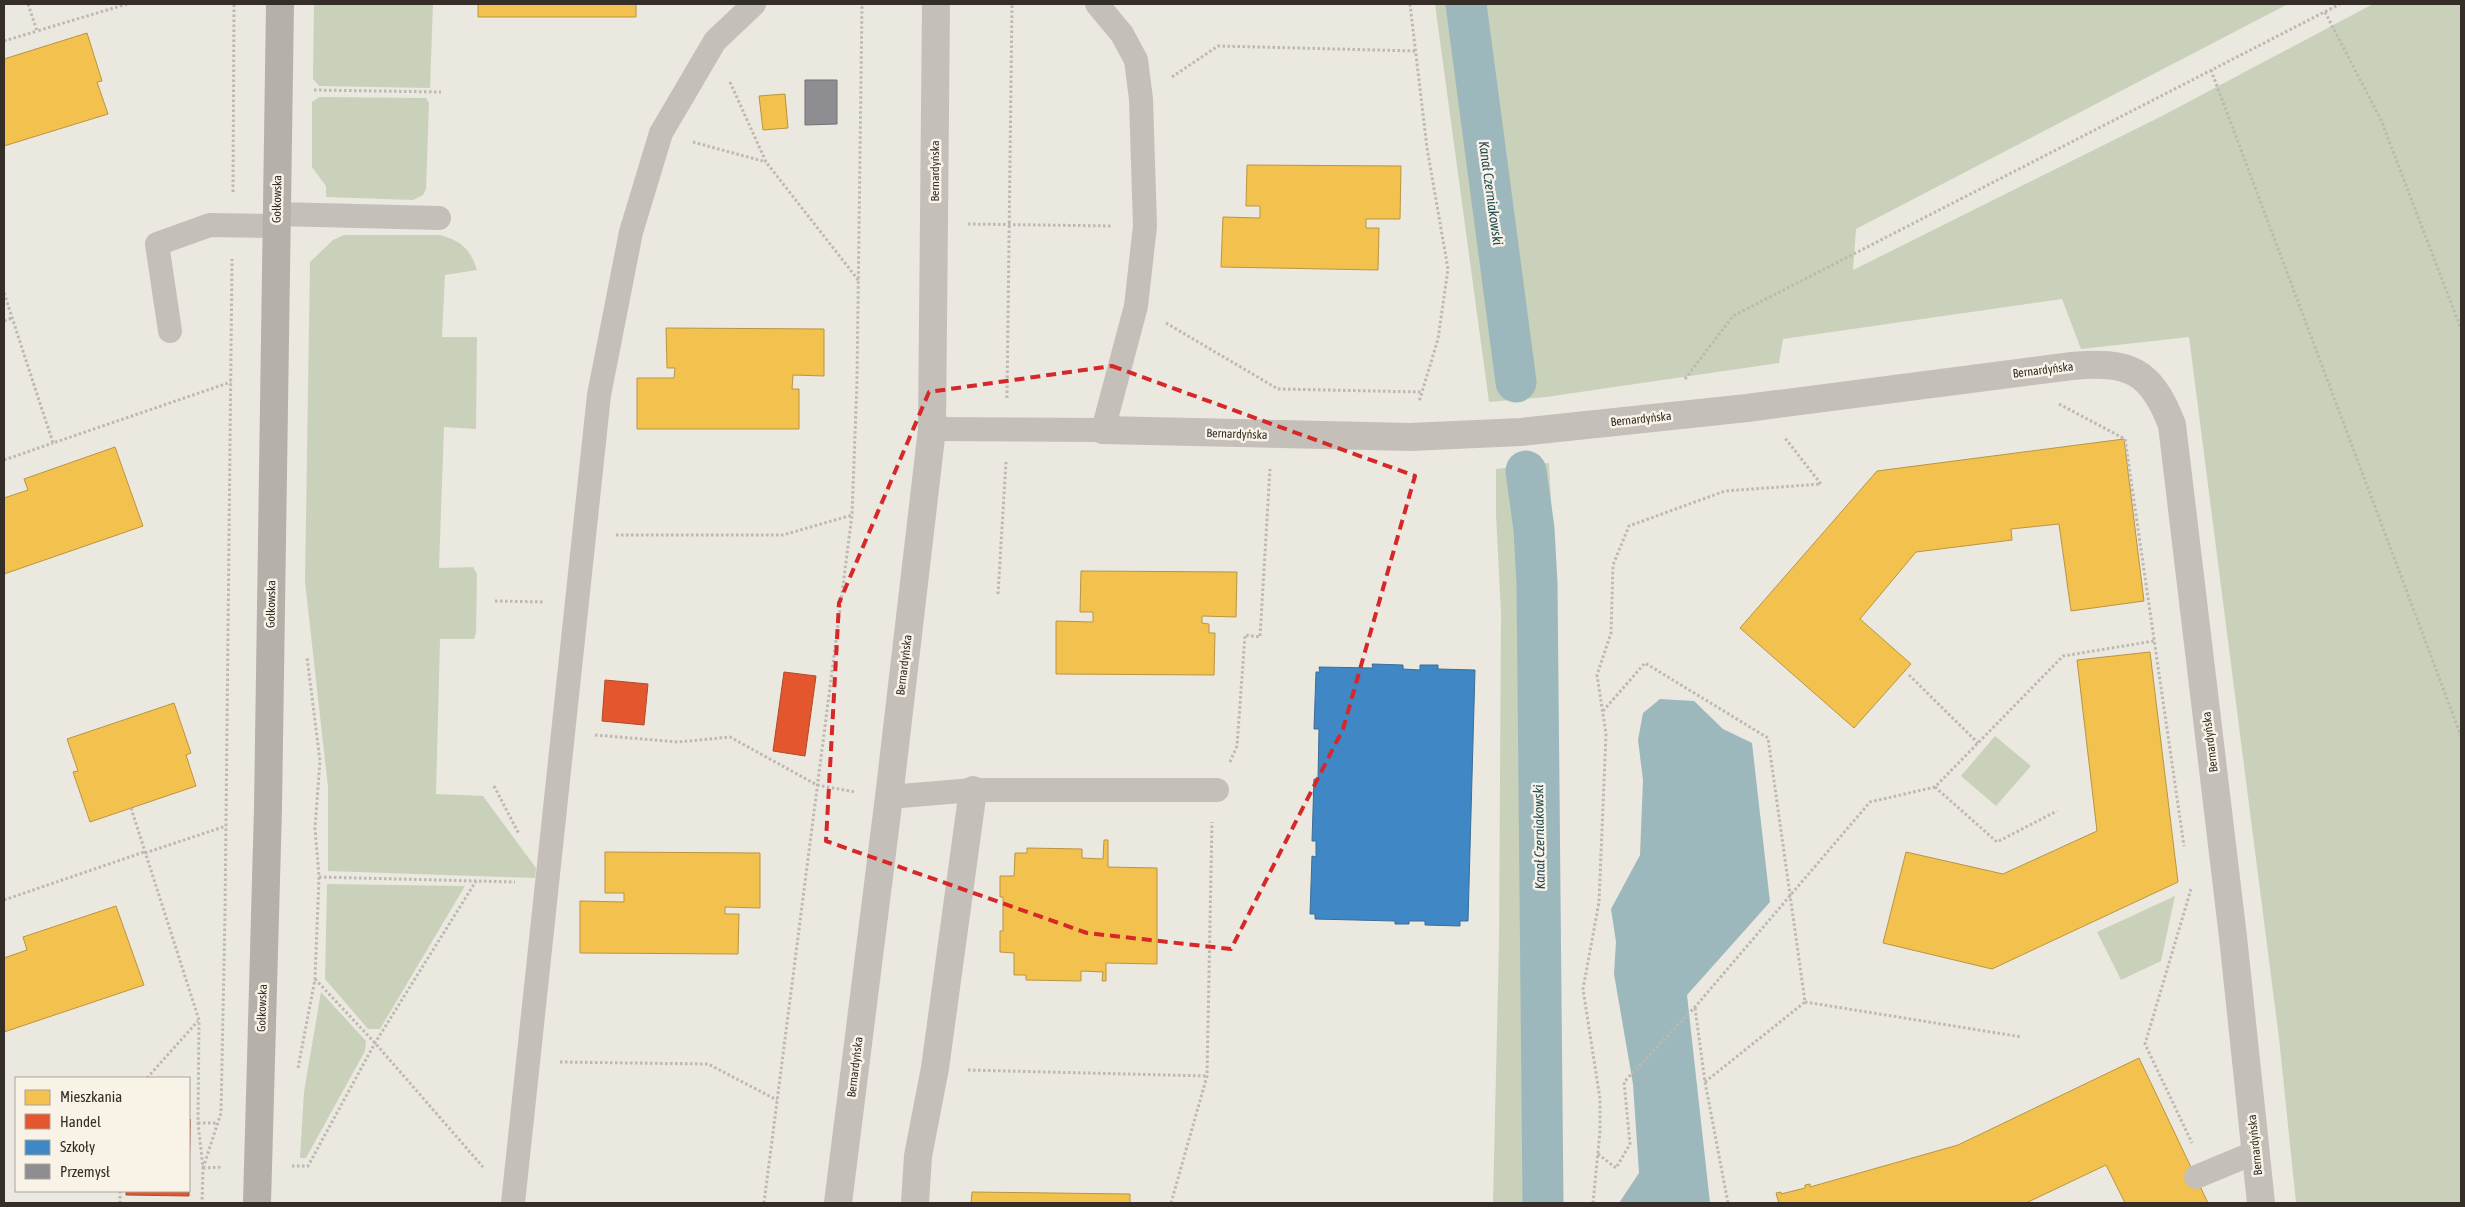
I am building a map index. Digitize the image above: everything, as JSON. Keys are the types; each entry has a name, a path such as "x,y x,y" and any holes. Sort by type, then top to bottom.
{"street":[{"name":"Gołkowska","path":"257,1203 268,808 280,4"},
{"name":"Bernardyńska","path":"838,1203 889,798 932,428 936,4"},
{"name":"Bernardyńska","path":"1103,430 1410,437 1521,432 2103,363 2128,368 2146,381 2163,401 2172,425 2261,1203"},
{"path":"916,1203 918,1156 935,1068 973,790"}],"lane":[{"path":"513,1202 530,1061 601,386 630,232 661,133 715,41 754,4"},
{"path":"932,428 1103,430 1136,306 1145,226 1141,99 1136,60 1122,34 1097,4"},
{"path":"170,331 157,244 210,225 233,226 277,220 440,218"},
{"path":"889,798 973,790 1217,790"},
{"path":"2201,1176 2256,1152"}],"path":[{"path":"28,4 37,31"},
{"path":"4,41 127,4"},
{"path":"204,1168 221,1113 226,826 234,4"},
{"path":"764,1203 852,515 862,4"},
{"path":"998,594 1005,493 1012,4"},
{"path":"1136,306 1278,389 1422,392 1438,339 1448,269 1427,148 1410,4"},
{"path":"1656,417 1733,316 2340,4"},
{"path":"2325,12 2381,120 2461,329"},
{"path":"726,30 730,87 766,162 858,281"},
{"path":"1141,99 1218,46 1417,51"},
{"path":"2212,70 2461,736"},
{"path":"310,90 441,92"},
{"path":"661,133 766,162"},
{"path":"935,223 1009,226 1145,226"},
{"path":"4,292 53,443"},
{"path":"4,321 12,318"},
{"path":"4,460 231,382"},
{"path":"2049,405 2059,404 2125,439 2185,851"},
{"path":"1593,1203 1598,1154 1600,1099 1583,989 1599,902 1606,734 1597,675 1611,633 1613,565 1629,526 1724,491 1821,484 1782,434"},
{"path":"1170,1203 1208,1076 1212,799 1237,746 1245,635 1260,637 1270,459"},
{"path":"586,534 783,535 852,515"},
{"path":"495,601 578,603"},
{"path":"1598,1154 1616,1168 1630,1144 1624,1082 1695,1007 1870,802 1935,787 2063,656 2154,641"},
{"path":"1602,712 1645,662 1768,738 1805,1002"},
{"path":"1909,675 1978,743"},
{"path":"564,733 678,742 730,737 817,785 889,798"},
{"path":"1935,787 1997,842 2057,810"},
{"path":"131,808 199,1020 198,1123 204,1168 202,1203"},
{"path":"4,900 226,826"},
{"path":"298,1075 315,979 318,876 548,883"},
{"path":"2189,880 2191,889 2145,1044 2201,1176"},
{"path":"292,1157 291,1166 308,1166 376,1043 476,881"},
{"path":"315,979 376,1043 513,1202"},
{"path":"1704,1082 1805,1002 2022,1037"},
{"path":"1695,1007 1704,1082 1728,1203"},
{"path":"148,1077 199,1020"},
{"path":"530,1061 708,1064 777,1100"},
{"path":"935,1068 1010,1073 1208,1076"},
{"path":"198,1123 217,1123"}],"highlighted area":[{"path":"1112,366 1415,476 1343,729 1231,949 1087,933 826,841 839,603 929,392"}],"green space":[{"path":"314,4 433,4 430,88 319,86 313,79"},
{"path":"1435,4 2288,4 1856,229 1853,270 2162,116 2373,4 2461,4 2461,1203 2296,1203 2279,1038 2189,337 2081,349 2062,299 1783,339 1779,363 1546,397 1489,402"},
{"path":"319,97 426,98 429,103 426,189 423,195 413,200 326,197 326,186 312,167 312,102"},
{"path":"344,235 440,235 460,243 468,251 477,270 445,275 442,337 477,337 476,429 444,427 439,568 473,567 477,574 476,633 474,639 440,639 436,794 483,796 536,868 535,878 328,871 328,787 305,582 310,262 333,240"},
{"path":"1549,463 1553,536 1561,1203 1493,1203 1499,942 1501,613 1496,515 1496,469"},
{"path":"1995,736 2031,766 1996,806 1961,776"},
{"path":"327,884 465,886 380,1029 368,1029 325,979"},
{"path":"2175,896 2161,961 2121,980 2097,932"},
{"path":"321,992 366,1041 365,1051 306,1158 300,1158 304,1092"}],"water":[{"path":"1660,699 1694,701 1723,729 1752,743 1770,902 1687,995 1710,1203 1619,1203 1639,1173 1633,1084 1614,974 1616,942 1611,909 1640,855 1643,780 1638,740 1643,713"}],"building: Mieszkania":[{"path":"478,4 636,4 636,17 478,17"},
{"path":"87,33 102,81 97,82 108,114 4,146 4,59"},
{"path":"785,94 788,128 763,130 759,96"},
{"path":"1247,165 1401,166 1400,219 1366,219 1366,228 1379,228 1378,270 1221,267 1223,217 1260,218 1260,206 1246,206"},
{"path":"666,328 824,329 824,376 793,375 792,389 799,389 799,429 637,429 637,378 674,378 675,368 667,368"},
{"path":"2124,439 2144,601 2071,611 2059,524 2011,529 2012,540 1916,552 1860,619 1911,664 1854,728 1740,628 1877,471"},
{"path":"115,447 143,526 4,574 4,498 28,490 24,479"},
{"path":"1081,571 1237,572 1236,617 1202,616 1202,623 1209,624 1209,633 1215,633 1214,675 1056,674 1056,621 1093,622 1093,612 1080,612"},
{"path":"2150,652 2178,882 1992,969 1883,943 1906,852 2003,874 2097,831 2077,660"},
{"path":"174,703 191,753 186,755 196,786 90,822 73,772 78,771 67,739"},
{"path":"1104,840 1108,840 1108,867 1157,868 1157,964 1106,963 1106,981 1102,981 1103,972 1081,971 1081,981 1026,980 1026,975 1014,975 1014,953 1000,952 1000,931 1003,931 1003,897 1000,897 1000,876 1014,876 1015,853 1027,853 1027,848 1082,849 1082,858 1103,859"},
{"path":"605,852 760,853 760,908 725,907 725,914 739,914 738,954 580,953 580,901 624,902 624,893 605,893"},
{"path":"116,906 144,985 4,1032 4,958 27,950 23,937"},
{"path":"2139,1058 2208,1203 2125,1203 2106,1165 2026,1203 1779,1203 1776,1193 1781,1192 1781,1194 1805,1188 1805,1185 1810,1184 1810,1187 1958,1145"},
{"path":"972,1192 1130,1194 1130,1203 971,1203"}],"building: Handel":[{"path":"784,672 816,676 805,756 773,751"},
{"path":"605,680 648,684 644,725 602,721"},
{"path":"126,1192 189,1192 189,1196 126,1195"}],"building: Szkoły":[{"path":"1372,664 1403,665 1403,669 1420,670 1420,665 1438,665 1438,669 1475,670 1468,921 1460,921 1460,926 1425,925 1425,921 1409,921 1409,924 1395,924 1395,921 1315,919 1315,914 1310,914 1312,856 1316,857 1316,841 1312,841 1314,779 1318,780 1319,729 1314,729 1316,672 1320,672 1319,667 1373,668"}],"building: Przemysł":[{"path":"805,80 837,80 837,124 805,125"}],"waterway":[{"name":"Kanał Czerniakowski","path":"1466,4 1516,382"},
{"name":"Kanał Czerniakowski","path":"1526,471 1534,529 1537,583 1543,1203"}]}
